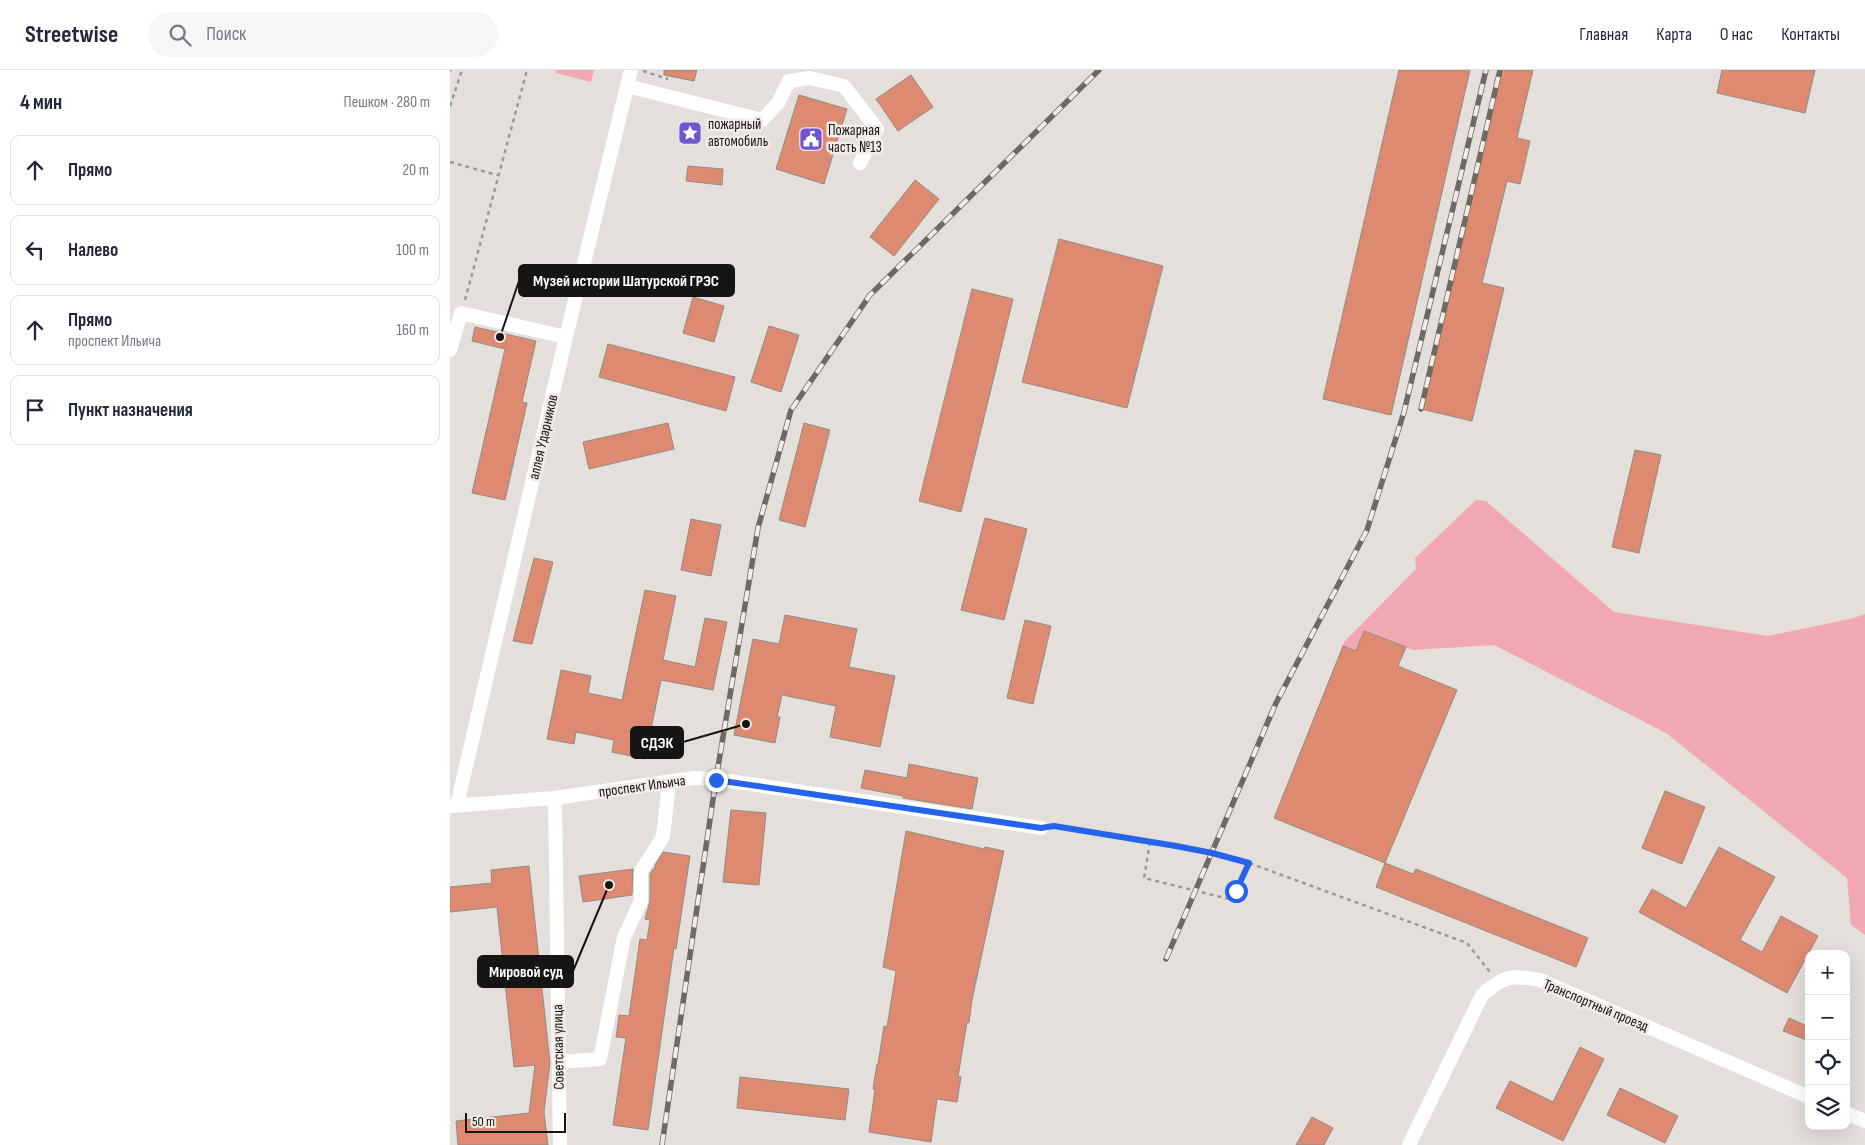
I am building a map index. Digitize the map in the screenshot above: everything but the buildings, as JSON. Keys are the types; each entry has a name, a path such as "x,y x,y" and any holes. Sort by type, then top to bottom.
{"street":[{"name":"аллея Ударников","path":"454,805 631,70"},
{"path":"627,86 762,120 778,103 789,81 810,78 844,86 877,129 860,163"},
{"path":"450,350 461,313 566,337"},
{"name":"проспект Ильича","path":"454,805 555,798 694,778 1041,828"},
{"path":"558,1062 600,1060 624,937 641,901 641,871 663,836 669,782"},
{"name":"Советская улица","path":"555,798 560,1145"},
{"name":"Транспортный проезд","path":"1498,981 1517,976 1540,980 1805,1094"},
{"path":"1409,1145 1482,995 1498,981"},
{"path":"1850,1115 1865,1121"}],"path":[{"path":"450,106 462,70"},
{"path":"461,313 527,70"},
{"path":"639,70 668,79"},
{"path":"450,162 497,175"},
{"path":"1041,828 1054,826 1150,842 1212,853 1249,863 1467,944 1498,981"},
{"path":"1150,842 1144,878 1233,900 1249,863"}],"shaded area":[{"path":"557,70 594,70 591,82 556,73"},
{"path":"1476,500 1486,501 1614,612 1768,636 1865,614 1865,935 1851,925 1847,878 1666,733 1494,645 1413,650 1364,631 1356,651 1343,646 1344,642 1416,569 1415,558"}],"railway":[{"path":"662,1145 716,779 758,528 791,410 870,295 1099,70"},
{"path":"1166,959 1276,703 1367,530 1404,412 1486,70"},
{"path":"1421,409 1500,70"}],"place":[{"name":"пожарный автомобиль","path":"690,133"},
{"name":"Пожарная часть №13","path":"811,139"},
{"name":"Музей истории Шатурской ГРЭС","path":"500,337"},
{"name":"СДЭК","path":"746,724"},
{"name":"Мировой суд","path":"609,885"}],"route":[{"path":"716,780 1041,828 1054,826 1212,853 1249,863 1236,891"}]}
